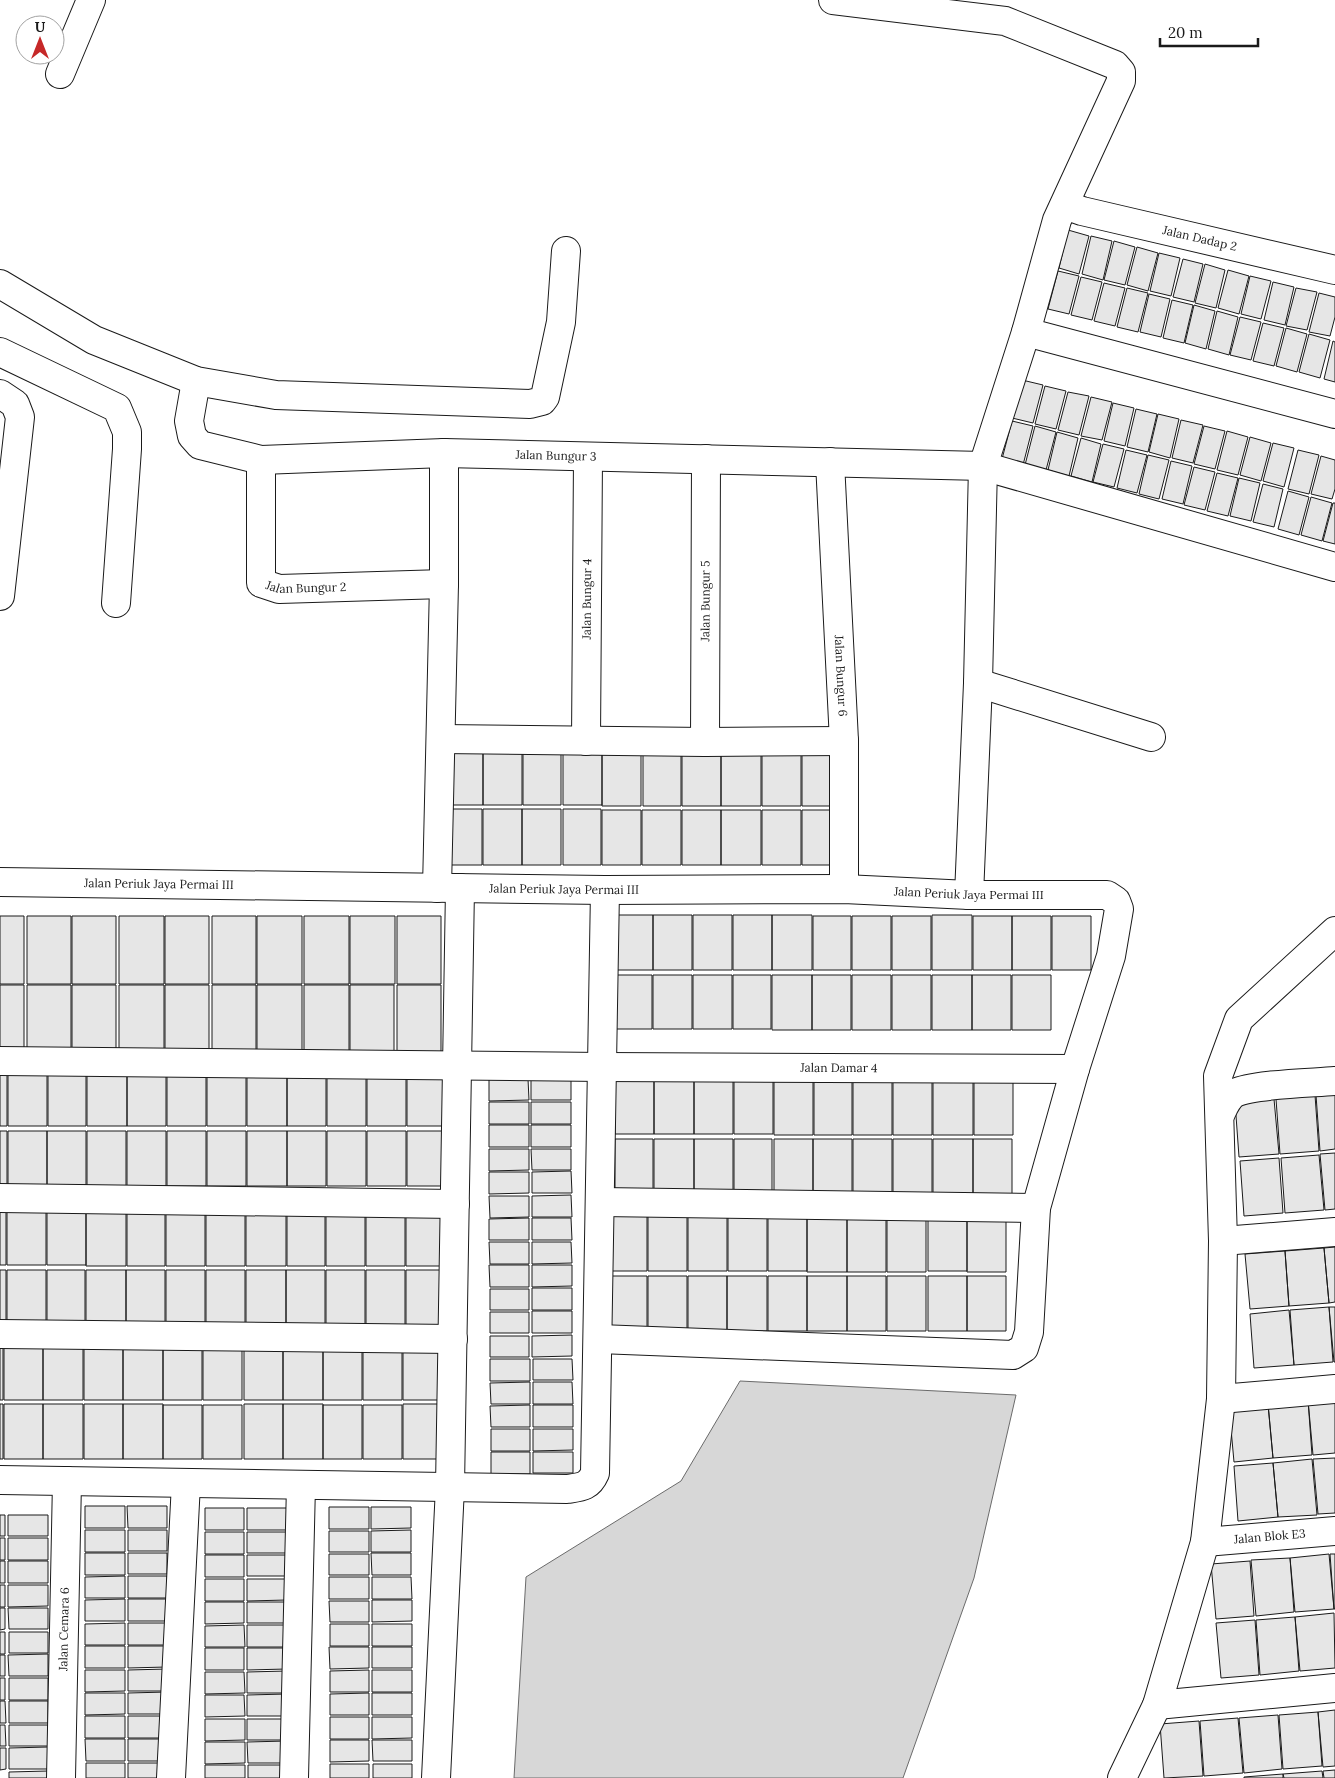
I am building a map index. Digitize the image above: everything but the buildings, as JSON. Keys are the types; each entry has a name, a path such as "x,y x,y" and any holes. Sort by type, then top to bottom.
{"street":[{"path":"60,74 90,0"},
{"path":"833,0 1005,21 1115,65 1121,72 1121,80 1058,220 1026,332 983,466 978,683 969,895"},
{"name":"Jalan Dadap 2","path":"1065,205 1082,211 1335,270"},
{"path":"0,284 94,340 196,381 276,395 537,403 545,397 561,322 566,251"},
{"path":"1026,332 1335,414"},
{"path":"0,352 117,408 124,423 127,449 116,604"},
{"name":"Jalan Bungur 3","path":"196,381 189,421 192,436 200,445 261,460 444,453 983,466 1335,567"},
{"path":"0,394 15,404 20,417 0,596"},
{"path":"436,1778 450,1487 457,1066 441,739 444,453"},
{"name":"Jalan Bungur 4","path":"586,741 588,456"},
{"name":"Jalan Bungur 5","path":"705,742 706,459"},
{"name":"Jalan Bungur 2","path":"261,460 261,582 279,589 444,584"},
{"name":"Jalan Bungur 6","path":"830,462 844,741 844,889"},
{"path":"978,683 1151,737"},
{"path":"441,739 705,742 844,741"},
{"name":"Jalan Periuk Jaya Permai III","path":"0,882 606,890 844,889 969,895 1107,895 1116,901 1119,909 1111,956 1075,1069"},
{"path":"0,1480 567,1489 587,1486 592,1482 595,1473 599,1339 606,890"},
{"path":"1122,1778 1157,1705 1205,1542 1221,1399 1223,1241 1218,1076 1239,1019 1335,931"},
{"name":"Jalan Damar 4","path":"0,1061 457,1066 1075,1069"},
{"path":"599,1339 1013,1355 1024,1348 1029,1332 1036,1208 1075,1069"},
{"path":"1220,1115 1227,1101 1236,1093 1262,1087 1335,1081"},
{"path":"0,1198 455,1204"},
{"path":"601,1202 1036,1208"},
{"path":"1223,1241 1335,1232"},
{"path":"0,1334 453,1339"},
{"path":"1221,1399 1335,1389"},
{"name":"Jalan Cemara 6","path":"61,1778 67,1481"},
{"path":"171,1778 186,1483"},
{"path":"294,1778 301,1485"},
{"name":"Jalan Blok E3","path":"1205,1542 1335,1532"},
{"path":"1157,1705 1335,1688"}],"shaded area":[{"path":"740,1381 1016,1395 974,1578 903,1778 514,1778 526,1577 681,1481"}]}
